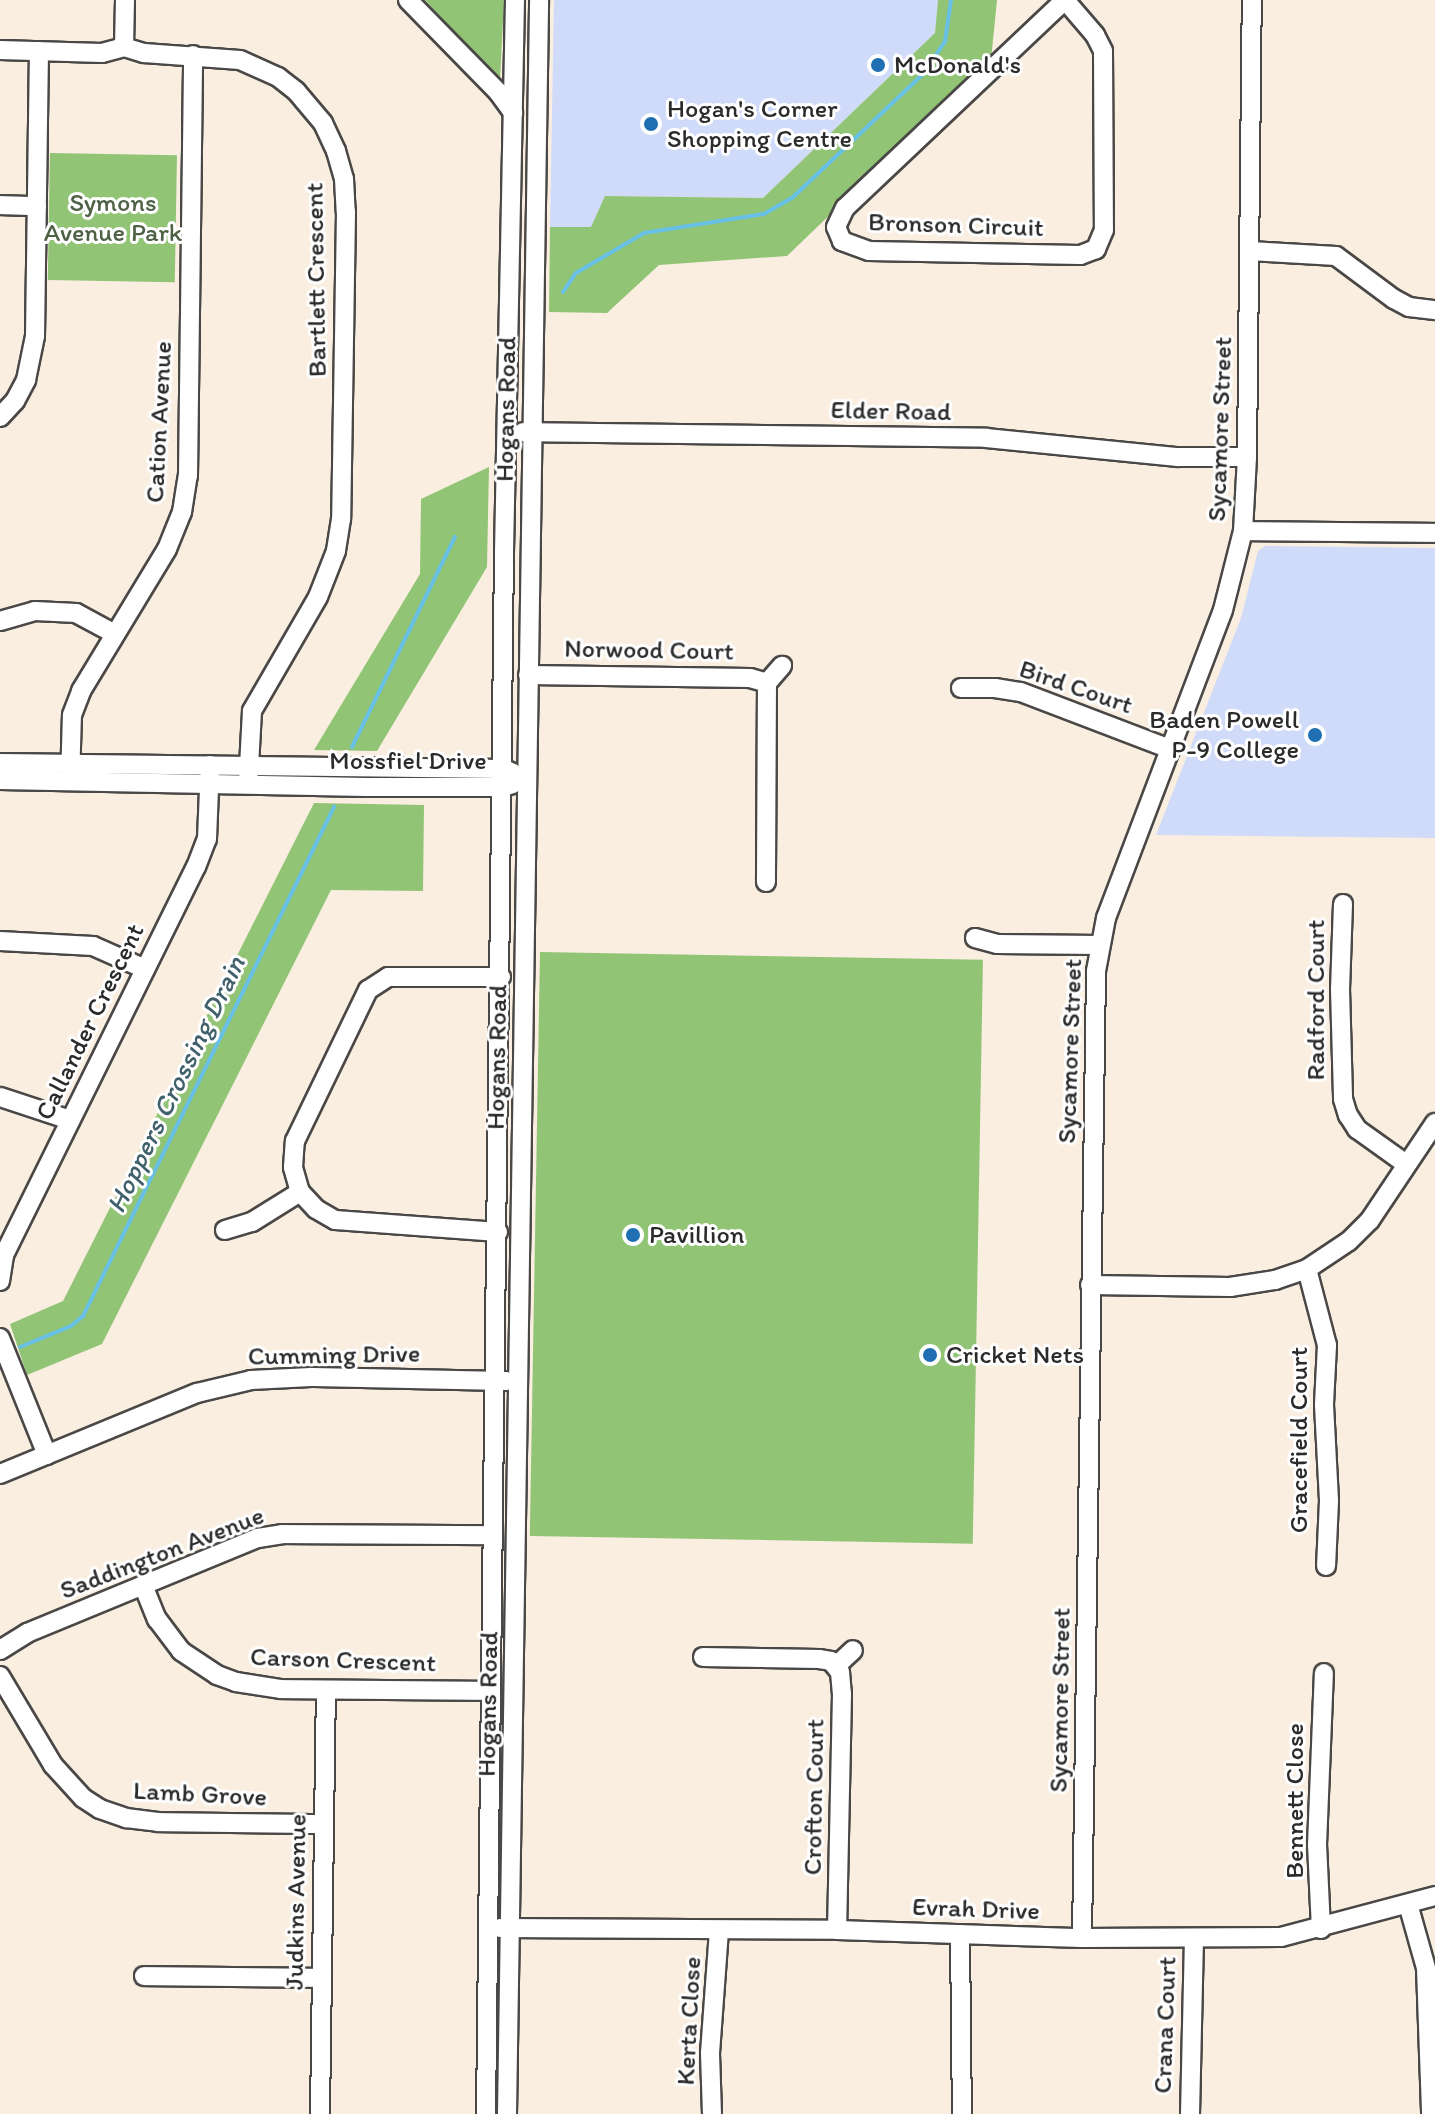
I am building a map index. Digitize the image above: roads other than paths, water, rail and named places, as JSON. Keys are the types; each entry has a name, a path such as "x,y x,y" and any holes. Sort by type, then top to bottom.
{"street":[{"path":"124,47 125,0"},
{"path":"408,0 498,92 513,113"},
{"name":"Hogans Road","path":"486,2114 515,0"},
{"name":"Hogans Road","path":"507,2114 519,1490 517,1382 539,0"},
{"name":"Bronson Circuit","path":"1065,0 1095,35 1103,51 1104,230 1096,249 1080,255 869,251 850,247 842,241 836,227 845,208 1065,0"},
{"name":"Sycamore Street","path":"1082,1938 1095,992 1100,945 1116,887 1223,610 1243,531 1247,457 1252,0"},
{"name":"Bartlett Crescent","path":"0,50 102,53 124,47 144,53 240,60 278,77 296,91 323,123 344,179 341,504 336,551 318,597 252,711 248,775"},
{"path":"0,417 15,401 32,359 35,336 39,51"},
{"name":"Cation Avenue","path":"70,772 72,715 81,691 167,549 182,512 188,476 193,55"},
{"path":"0,205 37,206"},
{"path":"1250,251 1336,256 1401,303 1435,310"},
{"name":"Elder Road","path":"508,432 986,438 1178,457 1247,457"},
{"path":"1243,531 1435,533"},
{"path":"0,621 35,611 76,613 115,634"},
{"name":"Norwood Court","path":"766,882 767,683 782,666"},
{"name":"Norwood Court","path":"528,675 750,678 767,683"},
{"name":"Bird Court","path":"961,688 1021,692 1170,749"},
{"name":"Mossfiel Drive","path":"0,763 70,772 527,779"},
{"name":"Mossfiel Drive","path":"0,780 70,772"},
{"name":"Callander Crescent","path":"0,1281 4,1255 207,839 210,774"},
{"name":"Radford Court","path":"1343,904 1343,1099 1357,1129 1406,1164"},
{"path":"975,938 997,944 1100,945"},
{"path":"0,941 93,946 145,969"},
{"path":"498,1232 335,1220 316,1209 300,1192 293,1167 295,1141 368,990 388,977 501,977"},
{"path":"0,1097 70,1120"},
{"path":"1090,1285 1230,1287 1275,1280 1307,1269 1349,1241 1370,1220 1435,1123"},
{"path":"225,1230 252,1222 300,1192"},
{"name":"Gracefield Court","path":"1307,1269 1327,1345 1324,1405 1329,1501 1326,1566"},
{"path":"0,1338 47,1455"},
{"name":"Cumming Drive","path":"0,1474 197,1393 251,1380 311,1377 517,1382"},
{"path":"494,1499 519,1490"},
{"name":"Saddington Avenue","path":"0,1650 27,1633 258,1538 282,1534 493,1535"},
{"name":"Carson Crescent","path":"143,1585 168,1636 181,1651 217,1675 258,1688 491,1691"},
{"path":"703,1657 819,1659 836,1666 853,1650"},
{"name":"Crofton Court","path":"836,1666 842,1694 837,1930"},
{"name":"Bennett Close","path":"1321,1929 1317,1845 1324,1673"},
{"name":"Lamb Grove","path":"0,1676 53,1765 83,1798 100,1809 126,1818 158,1822 323,1824"},
{"name":"Judkins Avenue","path":"320,2114 326,1690"},
{"name":"Evrah Drive","path":"489,1928 837,1930 1082,1938 1281,1937 1321,1929 1435,1896"},
{"path":"1408,1904 1426,1968 1431,2114"},
{"name":"Kerta Close","path":"712,2114 710,2053 719,1931"},
{"path":"960,1934 962,2114"},
{"name":"Crana Court","path":"1190,2114 1188,2048 1194,1938"},
{"path":"144,1976 322,1978"}],"waterway":[{"name":"Hoppers Crossing Drain","path":"563,292 576,273 644,233 764,214 792,198 923,74 945,41 951,0"},
{"name":"Hoppers Crossing Drain","path":"352,747 455,537"},
{"name":"Hoppers Crossing Drain","path":"20,1347 71,1326 83,1316 334,807"}],"place":[{"name":"McDonald's","path":"878,65"},
{"name":"Hogan's Corner Shopping Centre","path":"651,124"},
{"name":"Baden Powell P-9 College","path":"1315,735"},
{"name":"Pavillion","path":"633,1235"},
{"name":"Cricket Nets","path":"930,1355"}],"park label":[{"name":"Symons Avenue Park","path":"113,218"}]}
